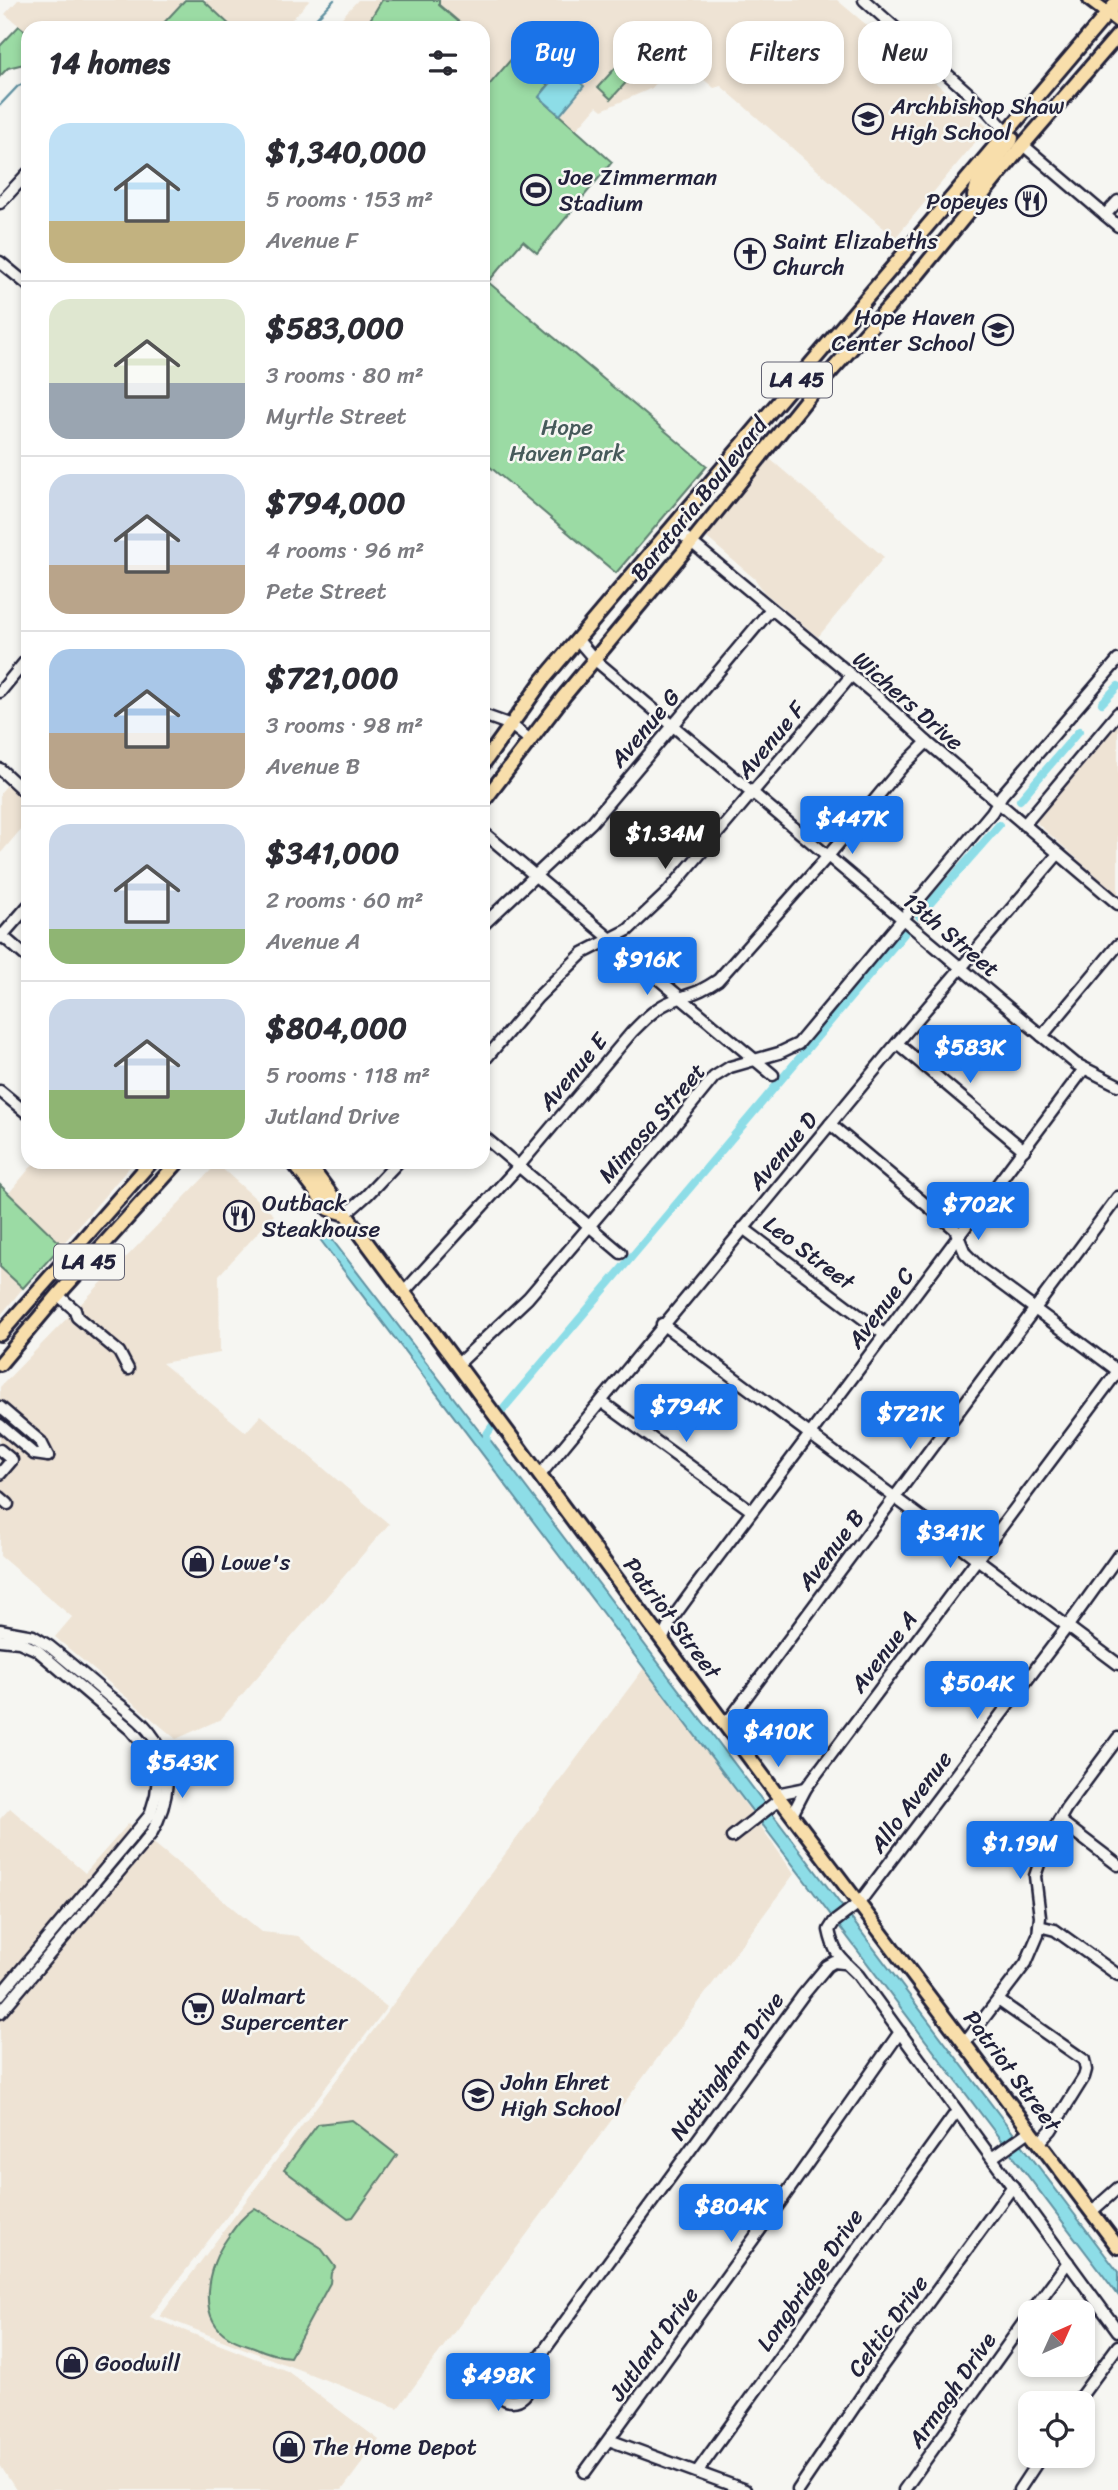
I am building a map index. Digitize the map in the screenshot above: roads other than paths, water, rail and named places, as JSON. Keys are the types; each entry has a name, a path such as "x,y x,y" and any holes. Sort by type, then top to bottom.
{"main road":[{"path":"1090,0 1113,17"},
{"name":"Barataria Boulevard","path":"490,754 543,680 577,639 1057,73 1113,17 1118,1"},
{"name":"Barataria Boulevard","path":"490,793 594,659 810,396 918,274 1023,145 1118,35"},
{"path":"1023,145 1019,131 1057,82 1057,73"},
{"path":"977,201 974,196 977,186 1011,141 1012,138 1007,132"},
{"name":"LA 45","path":"0,1334 145,1169"},
{"name":"LA 45","path":"0,1364 172,1169"},
{"name":"Patriot Street","path":"298,1169 329,1209 346,1214"},
{"name":"Patriot Street","path":"312,1169 726,1724 776,1799 792,1815 855,1906 965,2043 1028,2132 1040,2142 1118,2247"}],"street":[{"path":"866,1 984,107 1007,132"},
{"path":"1023,145 1118,226"},
{"path":"0,203 21,180"},
{"path":"1105,215 1118,201"},
{"path":"0,262 21,279"},
{"name":"Wichers Drive","path":"673,527 879,698 1118,904"},
{"name":"Avenue G","path":"490,918 592,822 771,609"},
{"name":"13th Street","path":"577,639 594,659 1042,1036 1084,1069 1118,1085"},
{"name":"Mimosa Street","path":"457,1364 528,1298 714,1077 730,1067 779,1053 797,1044 1118,660"},
{"path":"0,692 21,666"},
{"name":"Avenue F","path":"490,1054 537,998 583,953 628,930 667,893 851,676"},
{"path":"1024,825 1118,713"},
{"path":"490,718 511,725 530,740"},
{"name":"Avenue E","path":"403,1293 518,1167 632,1032 652,1012 672,1001 700,993 718,980 828,856 902,767 927,742"},
{"path":"0,769 21,788"},
{"path":"490,838 773,1075"},
{"name":"Avenue D","path":"540,1475 602,1402 662,1324 1058,854"},
{"path":"21,914 1,936 21,952"},
{"path":"1042,1036 1118,945"},
{"path":"897,1043 1024,1150"},
{"name":"Avenue C","path":"662,1640 672,1619 1084,1069"},
{"path":"0,1091 21,1108"},
{"path":"830,1124 941,1217 959,1235 965,1253 981,1269 1118,1371"},
{"path":"490,1142 621,1253"},
{"path":"346,1214 391,1169"},
{"name":"Avenue B","path":"726,1724 1118,1197"},
{"name":"Leo Street","path":"743,1228 885,1335"},
{"path":"58,1295 75,1310 77,1317 119,1352 128,1369"},
{"path":"662,1324 976,1561 1118,1664"},
{"name":"Avenue A","path":"792,1815 806,1788 1118,1371"},
{"path":"602,1402 752,1511"},
{"path":"0,1407 41,1442 48,1456 34,1454 0,1425"},
{"path":"0,1450 12,1460 0,1474"},
{"name":"Allo Avenue","path":"843,1963 832,1943 829,1930 834,1922 855,1906 1118,1556"},
{"path":"0,1630 33,1636 49,1646 144,1726 163,1753 167,1791 165,1805 151,1834 0,2012"},
{"path":"0,1640 19,1642 37,1650 131,1730 152,1759 158,1778 150,1815 0,1995"},
{"path":"965,2043 1026,1963 1038,1935 1041,1917 1035,1876 1047,1841 1059,1820 1114,1751 1118,1738"},
{"path":"732,1837 776,1799 806,1788"},
{"path":"1059,1820 1118,1865"},
{"path":"1039,1926 1055,1930 1118,1975"},
{"name":"Nottingham Drive","path":"524,2372 540,2356 803,1995 827,1966 834,1962 843,1963"},
{"path":"843,1963 858,1975 957,2111 998,2154 1013,2186 1118,2331"},
{"path":"998,2000 1084,2060 1084,2077 1051,2130 1040,2142"},
{"name":"Jutland Drive","path":"585,2472 900,2032"},
{"name":"Longbridge Drive","path":"697,2472 957,2111"},
{"path":"998,2154 1028,2132"},
{"name":"Celtic Drive","path":"798,2490 882,2366 1013,2186"},
{"path":"1091,2212 1118,2189"},
{"name":"Armagh Drive","path":"1040,2300 1068,2262"},
{"name":"Armagh Drive","path":"904,2490 1018,2330"},
{"path":"1085,2391 1118,2346"},
{"path":"609,2440 745,2490"},
{"path":"1020,2490 1034,2468"}],"water":[{"path":"550,84 584,86 560,115 539,97"},
{"path":"324,1229 483,1436 491,1441 1118,2272 1118,2295 316,1234"}],"waterway":[{"path":"314,21 334,0"},
{"path":"0,105 21,85"},
{"path":"1102,703 1118,686"},
{"path":"1020,800 1079,731"},
{"path":"919,916 999,825"},
{"path":"486,1445 487,1434 505,1407 904,934"}],"place":[{"name":"Archbishop Shaw High School","path":"868,119"},
{"name":"Joe Zimmerman Stadium","path":"536,190"},
{"name":"Popeyes","path":"1031,201"},
{"name":"Saint Elizabeths Church","path":"750,254"},
{"name":"Hope Haven Center School","path":"998,330"},
{"name":"Outback Steakhouse","path":"239,1216"},
{"name":"Lowe's","path":"198,1562"},
{"name":"Walmart Supercenter","path":"198,2009"},
{"name":"John Ehret High School","path":"478,2095"},
{"name":"Goodwill","path":"72,2363"},
{"name":"The Home Depot","path":"289,2447"}],"park label":[{"name":"Hope Haven Park","path":"567,440"}]}
